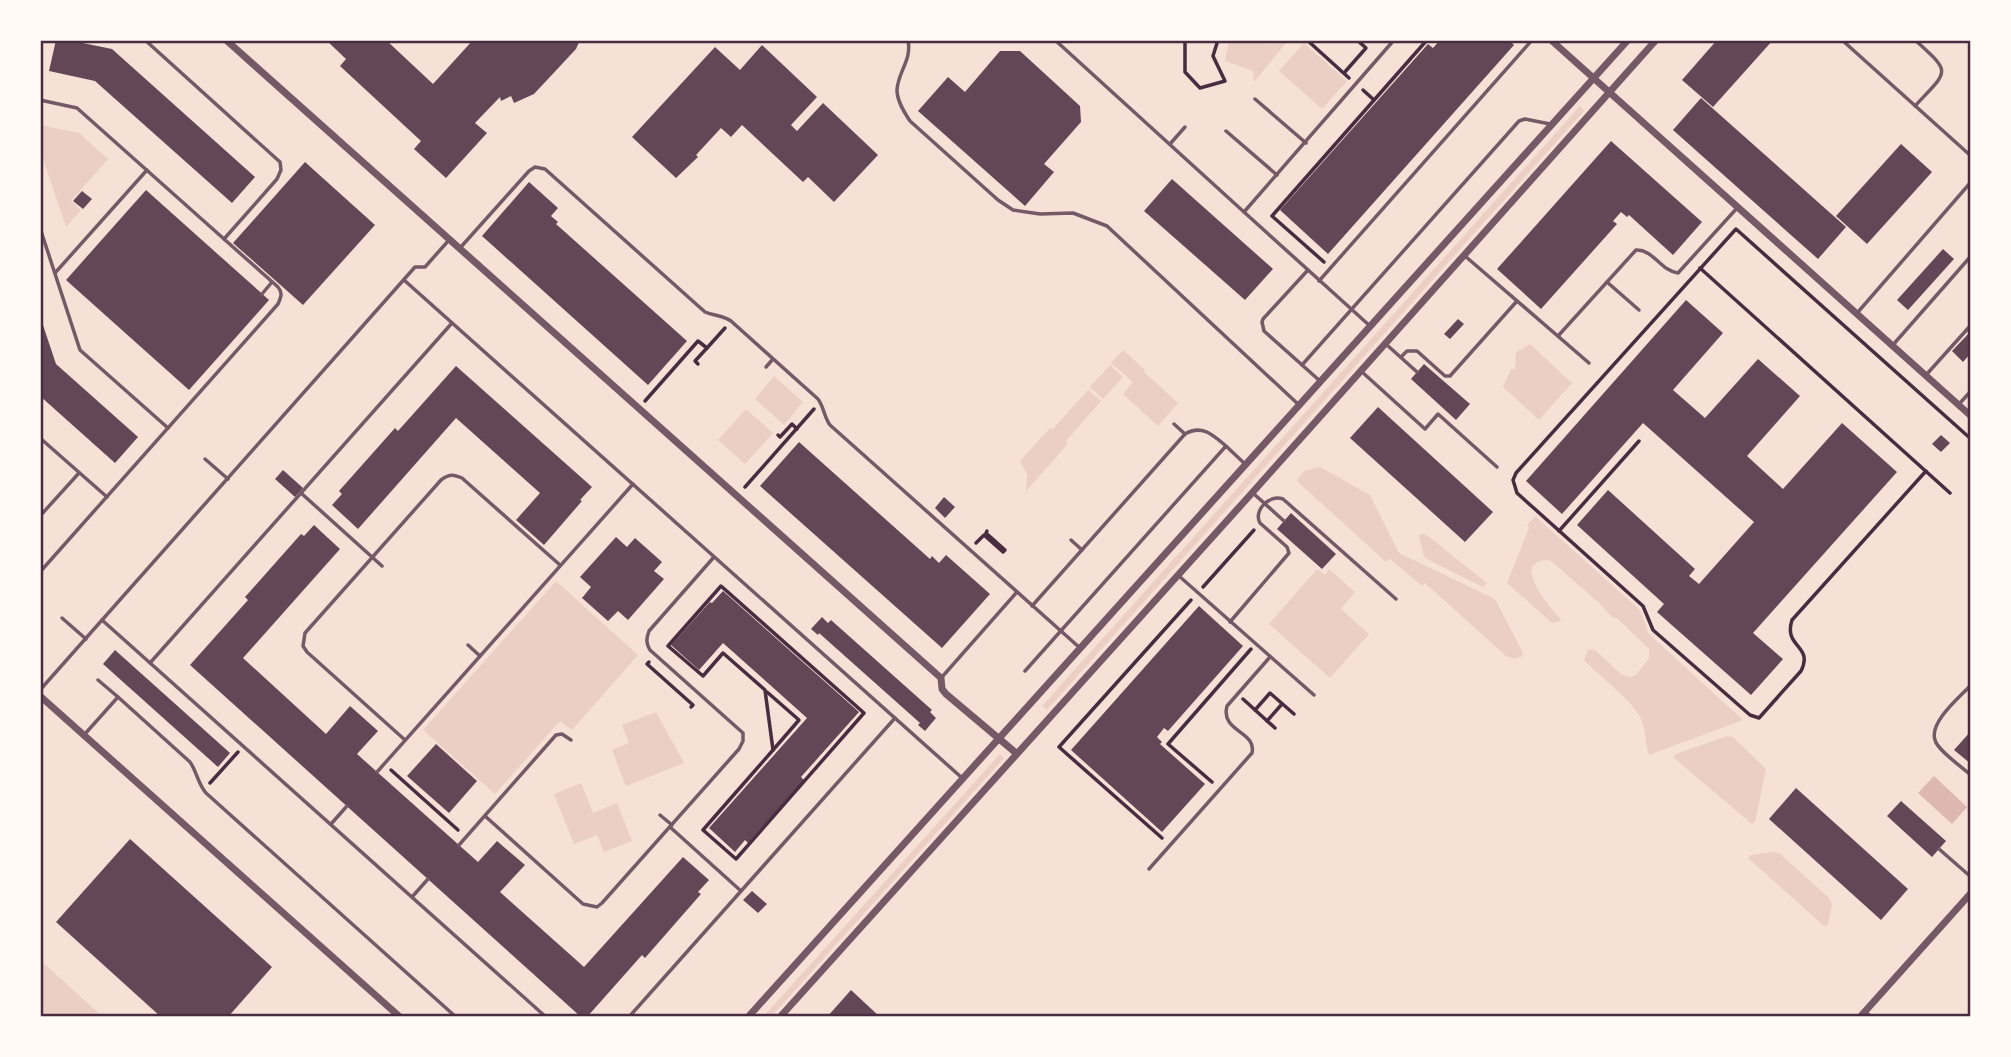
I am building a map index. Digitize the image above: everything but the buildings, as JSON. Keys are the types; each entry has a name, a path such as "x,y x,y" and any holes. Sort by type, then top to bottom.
{"street":[{"path":"226,40 940,678 946,694 1016,753"},
{"path":"1551,40 1971,416"},
{"path":"748,1017 1628,40"},
{"path":"780,1017 1656,40"},
{"path":"40,696 400,1017"},
{"path":"1866,1015 1970,896"}],"lane":[{"path":"145,40 280,162 281,170 277,178 224,239"},
{"path":"908,40 910,51 897,90 901,107 911,121 998,200 1013,210 1040,214 1073,213 1107,226 1299,405"},
{"path":"1055,40 1370,326"},
{"path":"1244,212 1394,40"},
{"path":"1319,281 1532,40"},
{"path":"1842,40 1971,156"},
{"path":"1915,40 1940,62 1942,74 1915,106"},
{"path":"1255,99 1306,143"},
{"path":"40,100 77,108 281,291 278,304 40,572"},
{"path":"1302,365 1518,121 1525,119 1552,125"},
{"path":"1170,144 1185,127"},
{"path":"1226,131 1277,174"},
{"path":"460,249 529,171 541,167 705,312 731,321 820,402 830,425 1080,648"},
{"path":"55,273 147,170"},
{"path":"1857,314 1971,181"},
{"path":"1558,336 1636,250 1644,250 1670,272 1678,273 1738,207"},
{"path":"40,228 80,350 168,428"},
{"path":"40,690 415,267 425,267 449,239"},
{"path":"1464,255 1589,363"},
{"path":"1892,345 1971,256"},
{"path":"1307,270 1262,323 1264,331 1320,382"},
{"path":"404,280 963,778"},
{"path":"262,293 272,282"},
{"path":"1607,282 1639,310"},
{"path":"1401,357 1407,351 1417,351 1445,376 1450,376 1517,301"},
{"path":"150,663 452,323"},
{"path":"1926,376 1971,325"},
{"path":"1385,343 1417,372"},
{"path":"766,367 773,359"},
{"path":"1361,371 1425,429 1438,414 1497,467"},
{"path":"1958,405 1971,391"},
{"path":"1174,424 1185,434"},
{"path":"1032,606 1185,434 1192,430 1210,432 1246,464"},
{"path":"40,438 107,497"},
{"path":"1025,671 1226,446"},
{"path":"205,459 228,479"},
{"path":"40,516 79,472"},
{"path":"405,740 303,646 305,633 372,557 441,480 455,474 560,565"},
{"path":"377,772 633,484"},
{"path":"1252,493 1284,521"},
{"path":"301,494 382,566"},
{"path":"1230,622 1289,553 1287,547 1257,518 1257,514 1271,498 1277,497 1283,499 1396,599"},
{"path":"1071,540 1082,550"},
{"path":"485,816 583,904 590,907 602,903 671,826 739,749 743,741 743,733 650,650 647,644 649,631 715,557"},
{"path":"1177,575 1314,695"},
{"path":"940,678 1017,592"},
{"path":"62,618 86,639"},
{"path":"102,620 546,1017"},
{"path":"468,645 480,656"},
{"path":"1149,869 1252,753 1252,742 1227,721 1227,706 1270,657"},
{"path":"98,680 190,762 204,790 456,1017"},
{"path":"1971,685 1938,720 1934,730 1939,747 1971,775"},
{"path":"84,735 118,697"},
{"path":"629,1017 895,718"},
{"path":"459,845 556,736 562,734 571,740"},
{"path":"331,824 347,806"},
{"path":"660,814 741,891"},
{"path":"1939,849 1971,877"},
{"path":"412,897 428,879"}],"path":[{"path":"40,47 42,40"},
{"path":"1185,40 1185,72 1200,88 1225,81 1213,56 1218,40"},
{"path":"1307,40 1374,100"},
{"path":"1344,73 1366,48 1357,40"},
{"path":"1325,263 1272,216 1427,40"},
{"path":"1926,471 1792,620 1792,641 1803,650 1804,666 1759,718 1750,715 1653,630 1643,606 1517,493 1513,480 1516,473 1736,229 1971,439"},
{"path":"1700,268 1950,492"},
{"path":"698,363 695,361 731,321"},
{"path":"638,408 698,341 707,348"},
{"path":"737,496 820,402"},
{"path":"778,435 780,438 792,424 797,429"},
{"path":"1559,531 1639,442"},
{"path":"1170,829 1162,839 1059,747 1260,523"},
{"path":"985,533 986,533 1005,550 1003,552 985,533"},
{"path":"721,586 864,713 736,859 703,830 799,720 765,690 723,653 703,676 668,646 721,586"},
{"path":"1212,782 1168,744 1252,649"},
{"path":"1223,681 1275,728"},
{"path":"765,690 773,750"},
{"path":"1255,710 1270,693 1294,714"},
{"path":"1267,721 1282,704"},
{"path":"204,790 243,746"},
{"path":"384,764 466,837"}],"shaded area":[{"path":"1229,40 1286,43 1254,82 1253,71 1225,61"},
{"path":"1304,43 1347,81 1322,109 1279,71"},
{"path":"1580,106 1584,111 1047,710 1042,706"},
{"path":"40,125 79,133 108,159 71,201 81,210 66,227 40,150"},
{"path":"1530,344 1572,383 1539,420 1503,387 1511,369 1515,369 1516,352"},
{"path":"1123,350 1178,403 1158,426 1123,394 1133,382 1111,363"},
{"path":"1110,365 1123,377 1103,399 1090,387"},
{"path":"774,376 803,402 784,425 755,399"},
{"path":"1088,390 1101,401 1066,441 1068,444 1026,491 1027,474 1020,461"},
{"path":"746,409 773,433 745,464 718,440"},
{"path":"1320,467 1370,495 1399,553 1495,599 1523,653 1522,656 1515,659 1506,656 1425,583 1422,586 1390,559 1386,562 1297,481 1304,471"},
{"path":"1535,516 1640,610 1647,632 1743,720 1649,755 1644,726 1635,709 1584,660 1588,650 1594,649 1622,675 1630,677 1636,675 1649,658 1649,649 1551,561 1539,561 1531,570 1538,590 1560,621 1552,623 1507,583 1529,528 1527,525"},
{"path":"1421,533 1487,583 1483,587 1427,559 1419,537"},
{"path":"1317,569 1325,575 1329,569 1355,592 1341,609 1369,634 1330,678 1269,624"},
{"path":"556,581 638,655 572,730 560,721 495,794 423,730"},
{"path":"656,712 684,763 626,786 612,750 629,743 622,725"},
{"path":"1727,736 1733,737 1766,769 1755,822 1752,824 1674,758 1676,754"},
{"path":"1000,754 1004,758 771,1017 763,1017"},
{"path":"1934,776 1967,807 1952,824 1918,793"},
{"path":"581,783 593,813 617,803 632,841 604,852 597,835 574,844 554,794"},
{"path":"1779,853 1828,897 1832,904 1828,925 1824,926 1748,858 1751,855"},
{"path":"40,960 103,1017 40,1017"}]}
